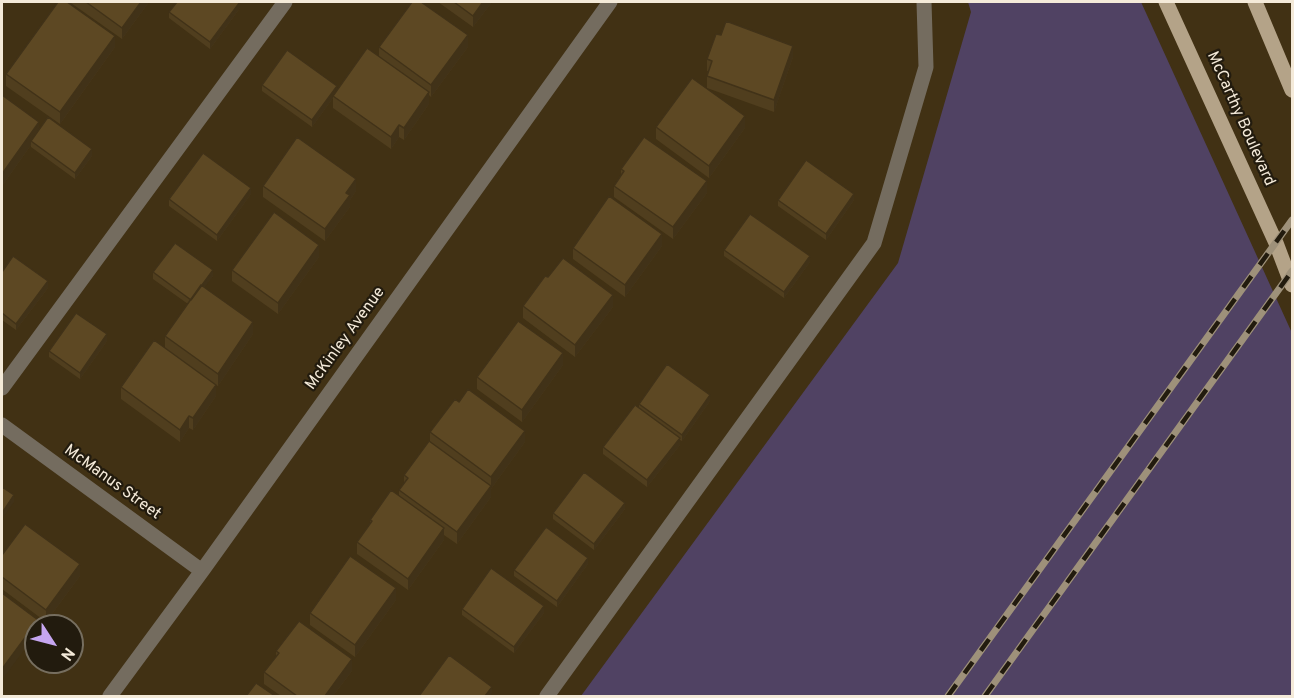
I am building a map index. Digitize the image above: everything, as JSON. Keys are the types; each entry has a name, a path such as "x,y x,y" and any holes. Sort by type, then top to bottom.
{"main road":[{"name":"McCarthy Boulevard","path":"1166,2 1293,285"},
{"path":"1255,2 1293,90"}],"street":[{"path":"2,388 285,2"},
{"name":"McKinley Avenue","path":"110,696 202,572 610,2"},
{"path":"547,696 874,243 926,67 924,2"},
{"name":"McManus Street","path":"2,424 202,572"}],"shaded area":[{"path":"968,2 1141,2 1292,333 1292,696 581,696 898,263 971,12"}],"building":[{"path":"58,2 67,2 115,36 60,112 6,74"},
{"path":"86,2 141,2 122,28"},
{"path":"177,2 240,2 210,42 169,12"},
{"path":"412,2 421,2 468,35 431,85 379,47"},
{"path":"454,2 483,2 473,16"},
{"path":"726,21 793,46 774,100 707,76 712,61 707,59 716,34 721,35"},
{"path":"367,48 429,92 404,128 399,125 391,137 333,96"},
{"path":"287,50 337,86 312,120 262,85"},
{"path":"692,78 745,116 709,166 656,127"},
{"path":"2,95 39,122 2,174"},
{"path":"48,117 92,149 75,173 31,141"},
{"path":"297,137 356,179 346,193 350,195 325,229 263,186"},
{"path":"644,137 707,181 673,227 614,186 624,171 621,169"},
{"path":"203,153 251,188 217,235 169,199"},
{"path":"806,160 854,194 826,234 778,200"},
{"path":"609,196 662,234 625,285 573,248"},
{"path":"274,212 319,245 278,303 232,270"},
{"path":"750,214 810,256 784,292 724,250"},
{"path":"175,243 213,270 191,300 153,272"},
{"path":"13,256 48,281 16,324 2,313 2,272"},
{"path":"563,258 613,295 575,345 523,306 545,276 548,277"},
{"path":"201,285 253,322 218,374 165,336"},
{"path":"76,313 107,334 80,373 49,351"},
{"path":"518,321 563,353 522,410 477,377"},
{"path":"154,340 216,385 193,418 189,416 180,430 121,387"},
{"path":"667,364 710,395 682,435 639,404"},
{"path":"468,389 525,431 491,477 430,432 455,399 459,402"},
{"path":"635,405 680,438 647,480 603,447"},
{"path":"429,441 491,486 457,532 399,490 408,478 404,475"},
{"path":"584,472 625,503 594,544 553,513"},
{"path":"2,487 14,495 2,513"},
{"path":"391,490 444,528 408,579 357,542"},
{"path":"25,524 80,564 46,610 2,577 2,555"},
{"path":"546,527 588,558 557,601 514,570"},
{"path":"350,556 396,588 355,645 310,613"},
{"path":"491,568 544,606 514,647 462,609"},
{"path":"2,593 30,614 24,614 24,639 2,669"},
{"path":"299,621 352,659 325,696 297,696 264,672 279,653 276,651"},
{"path":"449,655 492,687 485,696 419,696"},
{"path":"256,683 275,696 246,696"}],"railway":[{"path":"948,696 1292,220"},
{"path":"985,696 1292,271"}]}
